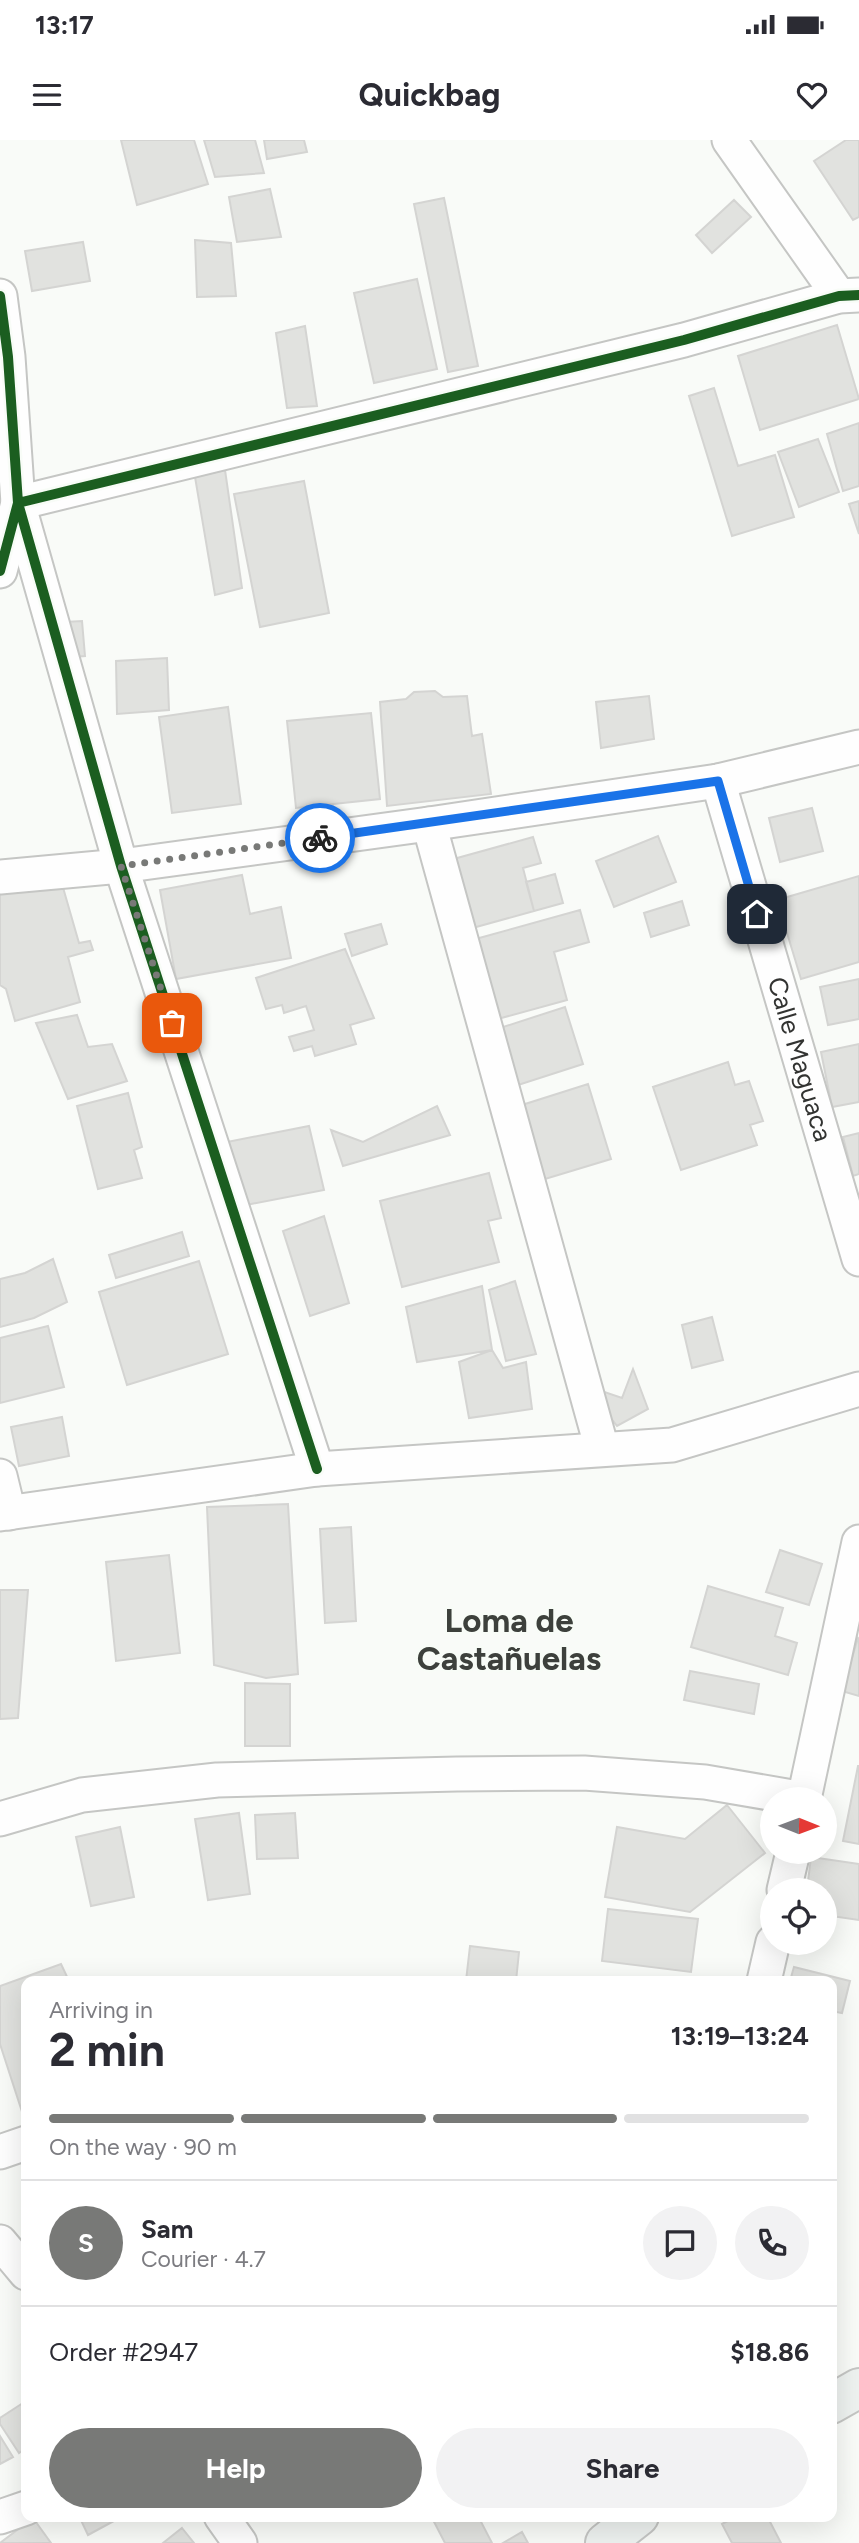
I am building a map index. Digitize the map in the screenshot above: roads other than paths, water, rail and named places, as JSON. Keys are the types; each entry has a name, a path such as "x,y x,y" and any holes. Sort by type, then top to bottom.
{"main road":[{"path":"837,2401 859,2388"},
{"path":"605,2543 631,2522"}],"street":[{"path":"18,503 684,341 849,295 729,140"},
{"path":"0,296 18,503 121,866 317,1469"},
{"path":"0,571 18,503"},
{"path":"0,877 121,866 718,781 859,747"},
{"name":"Calle Maguaca","path":"718,781 859,1259"},
{"path":"429,824 602,1449"},
{"path":"0,1476 5,1514 317,1469 671,1445 859,1388"},
{"path":"807,1787 859,1542"},
{"path":"0,1819 82,1795 217,1780 584,1773 705,1782 760,1791"},
{"path":"765,1976 770,1955"},
{"path":"0,2152 21,2145"},
{"path":"0,2242 21,2267"},
{"path":"0,2517 21,2510"},
{"path":"225,2522 240,2543"}],"district":[{"name":"Loma de Castañuelas","path":"509,1639"}]}
